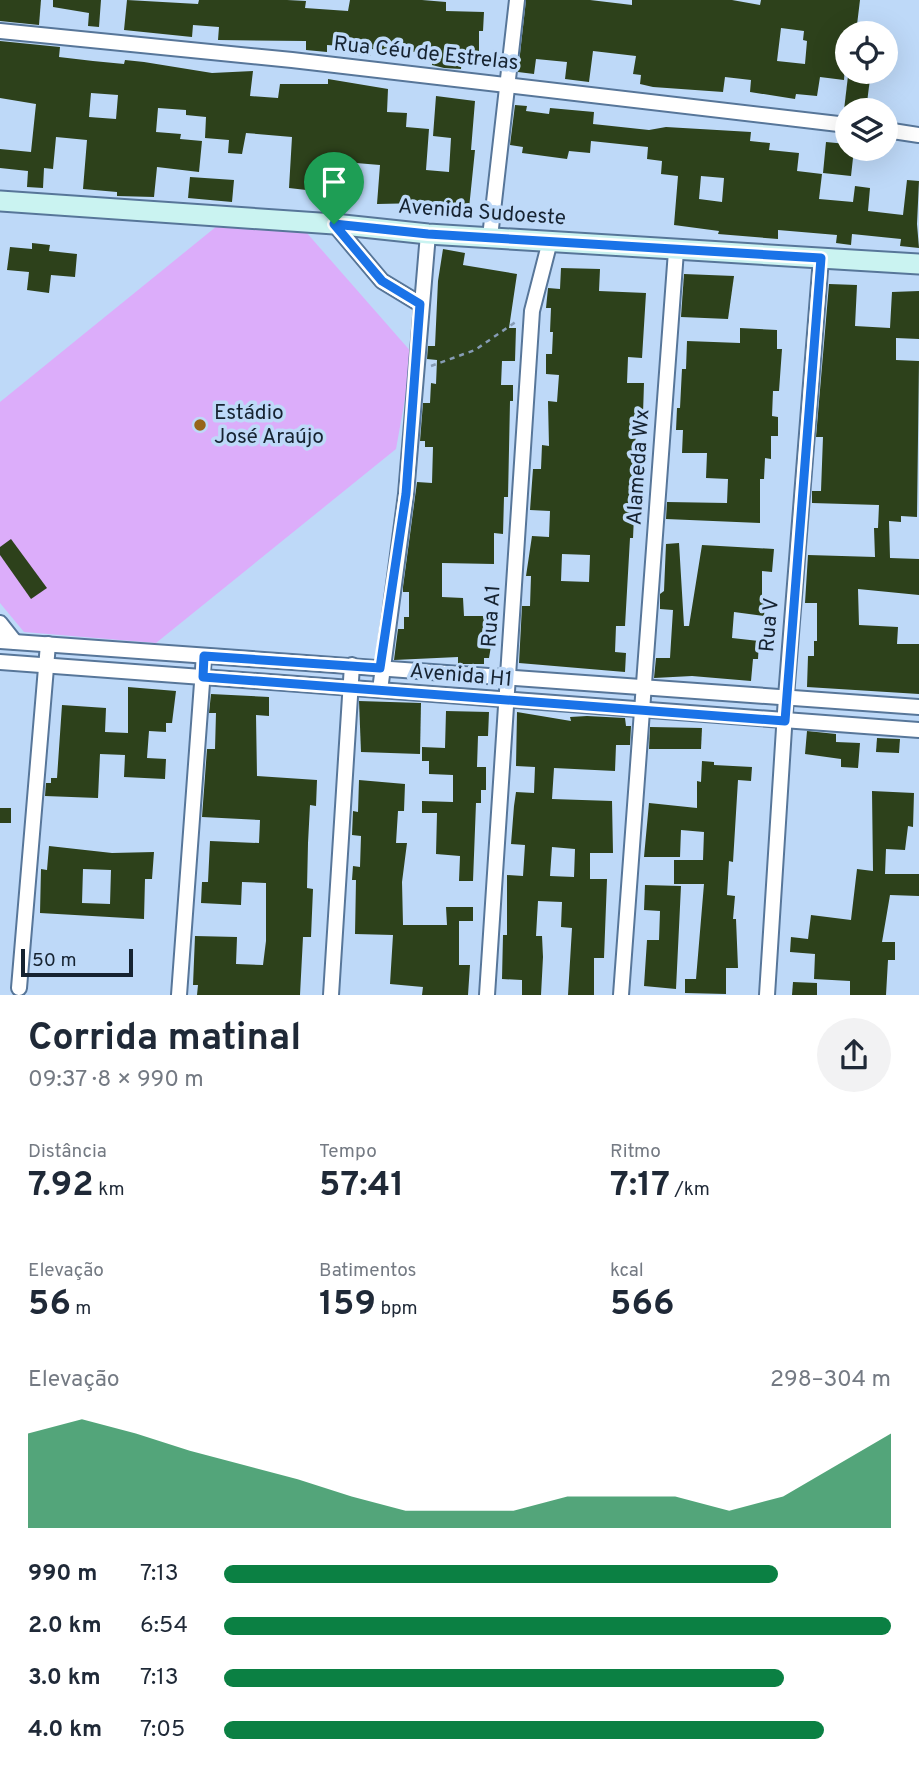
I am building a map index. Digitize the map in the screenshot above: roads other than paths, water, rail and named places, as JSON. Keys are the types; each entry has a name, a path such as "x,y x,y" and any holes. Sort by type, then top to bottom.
{"street":[{"path":"490,237 517,0"},
{"name":"Rua Céu de Estrelas","path":"0,31 835,123"},
{"path":"898,132 919,135"},
{"name":"Avenida Sudoeste","path":"0,201 334,224 428,234 919,264"},
{"path":"334,224 382,281 420,304"},
{"path":"380,690 380,668 406,494 414,372 428,234"},
{"name":"Rua A1","path":"487,995 532,311 550,241"},
{"name":"Alameda Wx","path":"621,995 676,251"},
{"name":"Rua V","path":"767,995 786,697 821,258"},
{"path":"0,623 8,641"},
{"name":"Avenida H1","path":"8,641 919,707"},
{"path":"19,988 48,644"},
{"path":"179,995 204,656"},
{"name":"Avenida H1","path":"0,663 919,730"},
{"path":"331,995 352,665"}],"place":[{"name":"Estádio José Araújo","path":"200,425"}]}
